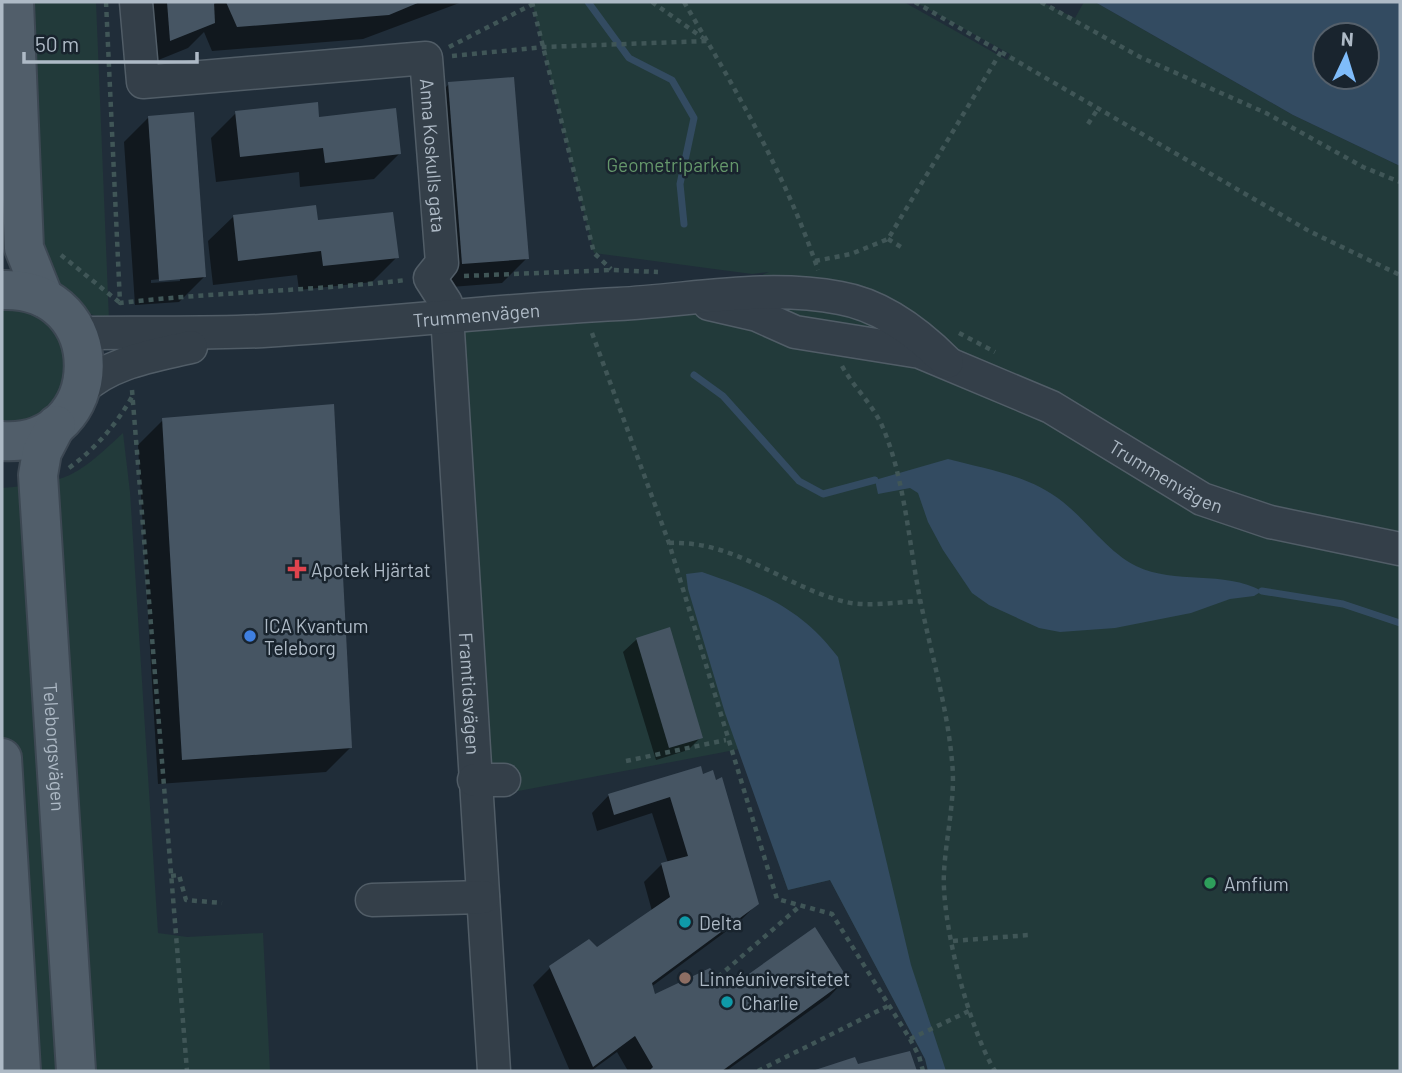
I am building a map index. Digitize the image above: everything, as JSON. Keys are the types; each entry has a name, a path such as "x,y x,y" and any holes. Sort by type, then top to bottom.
{"main road":[{"path":"14,2 24,248 29,267 44,298"},
{"path":"2,290 23,290 44,298 64,313 78,333 85,361 80,390"},
{"name":"Teleborgsvägen","path":"76,1071 38,475 42,452 56,425 71,410 80,390"},
{"path":"2,441 30,438 56,425"},
{"path":"2,758 22,1071"}],"street":[{"name":"Anna Koskulls gata","path":"136,2 143,82 426,58 442,263 430,278 446,303 447,315"},
{"name":"Trummenvägen","path":"78,333 265,331 447,315 687,299 742,291 825,297 867,305 924,339 947,362"},
{"name":"Trummenvägen","path":"687,299 757,315 795,332 891,345 947,362 1051,407 1202,499 1270,522 1400,548"},
{"name":"Framtidsvägen","path":"447,315 489,780 483,897 494,1071"},
{"name":"Trummenvägen","path":"80,390 95,376 116,367 265,331"},
{"path":"372,900 483,897"}],"path":[{"path":"106,2 120,303"},
{"path":"652,2 707,41"},
{"path":"684,2 748,111 801,222 816,261 825,297"},
{"path":"915,2 1003,50 1309,231 1400,275"},
{"path":"1041,2 1140,57 1256,108 1363,167 1400,182"},
{"path":"426,58 534,3 594,253 612,270"},
{"path":"426,58 544,47 707,41"},
{"path":"816,261 851,254 888,239 1003,50"},
{"path":"1088,124 1099,107"},
{"path":"888,239 901,247"},
{"path":"579,271 585,305 613,392 668,543 726,740 777,899 832,914 910,1039 923,1071"},
{"path":"832,338 848,377 866,398 883,428 902,502 948,726 953,765 953,794 943,875 953,941 969,1011 995,1071"},
{"path":"132,396 187,1071"},
{"path":"668,543 685,542 745,557 819,593 848,603 921,601"},
{"path":"626,761 726,740"},
{"path":"171,876 179,875 186,900 222,903"},
{"path":"718,977 801,905"},
{"path":"953,941 1029,935"},
{"path":"758,1071 890,1005"},
{"path":"910,1039 969,1011"}],"green space":[{"path":"34,2 96,2 109,320 75,309 51,280 38,221"},
{"name":"Geometriparken","path":"532,2 904,2 1007,60 1010,54 915,2 1041,2 1075,18 1084,2 1095,2 1293,115 1400,166 1400,1071 928,1071 925,1059 830,880 788,890 740,749 477,799 459,331 680,311 769,272 752,274 594,253"},
{"path":"2,303 41,310 73,359 51,414 2,427"},
{"path":"123,433 130,492 158,933 187,937 263,933 270,1071 2,1071 2,488 42,483 69,475 93,460"}],"water":[{"path":"1095,2 1400,2 1400,166 1293,115"},
{"path":"948,459 1008,474 1036,485 1063,502 1116,553 1136,566 1167,575 1232,581 1262,591 1254,596 1230,599 1191,613 1115,628 1060,632 1039,628 989,605 972,593 943,550 928,522 918,493 910,488 878,494 875,480"},
{"path":"702,572 760,594 794,613 824,640 838,657 911,965 946,1071 928,1071 925,1059 830,880 788,890 725,713 688,589 686,574"}],"building":[{"path":"167,2 214,2 215,23 170,41"},
{"path":"226,2 420,2 389,15 237,27"},
{"path":"514,77 529,259 462,264 448,82"},
{"path":"318,102 319,117 396,108 401,154 325,163 323,148 240,157 235,111"},
{"path":"194,112 206,277 159,281 148,116"},
{"path":"316,205 318,220 393,212 399,258 323,266 321,251 238,261 233,215"},
{"path":"334,404 352,748 182,760 162,418"},
{"path":"670,627 703,738 669,748 636,638"},
{"path":"701,766 703,774 713,770 716,780 722,777 759,904 652,983 655,994 710,968 729,988 815,927 848,979 722,1071 649,1071 653,1067 635,1036 593,1067 549,966 589,939 597,947 670,897 661,863 688,856 670,797 614,815 608,794"},
{"path":"910,1051 917,1071 812,1071 855,1057 858,1064"}],"waterway":[{"path":"588,2 629,58 672,80 694,118 680,184 684,224"},
{"path":"694,375 723,396 799,481 823,494 875,480"},
{"path":"1262,591 1343,604 1400,623"}],"place":[{"name":"Apotek Hjärtat","path":"297,569"},
{"name":"ICA Kvantum Teleborg","path":"250,636"},
{"name":"Amfium","path":"1210,883"},
{"name":"Delta","path":"685,922"},
{"name":"Linnéuniversitetet","path":"685,978"},
{"name":"Charlie","path":"727,1002"}]}
